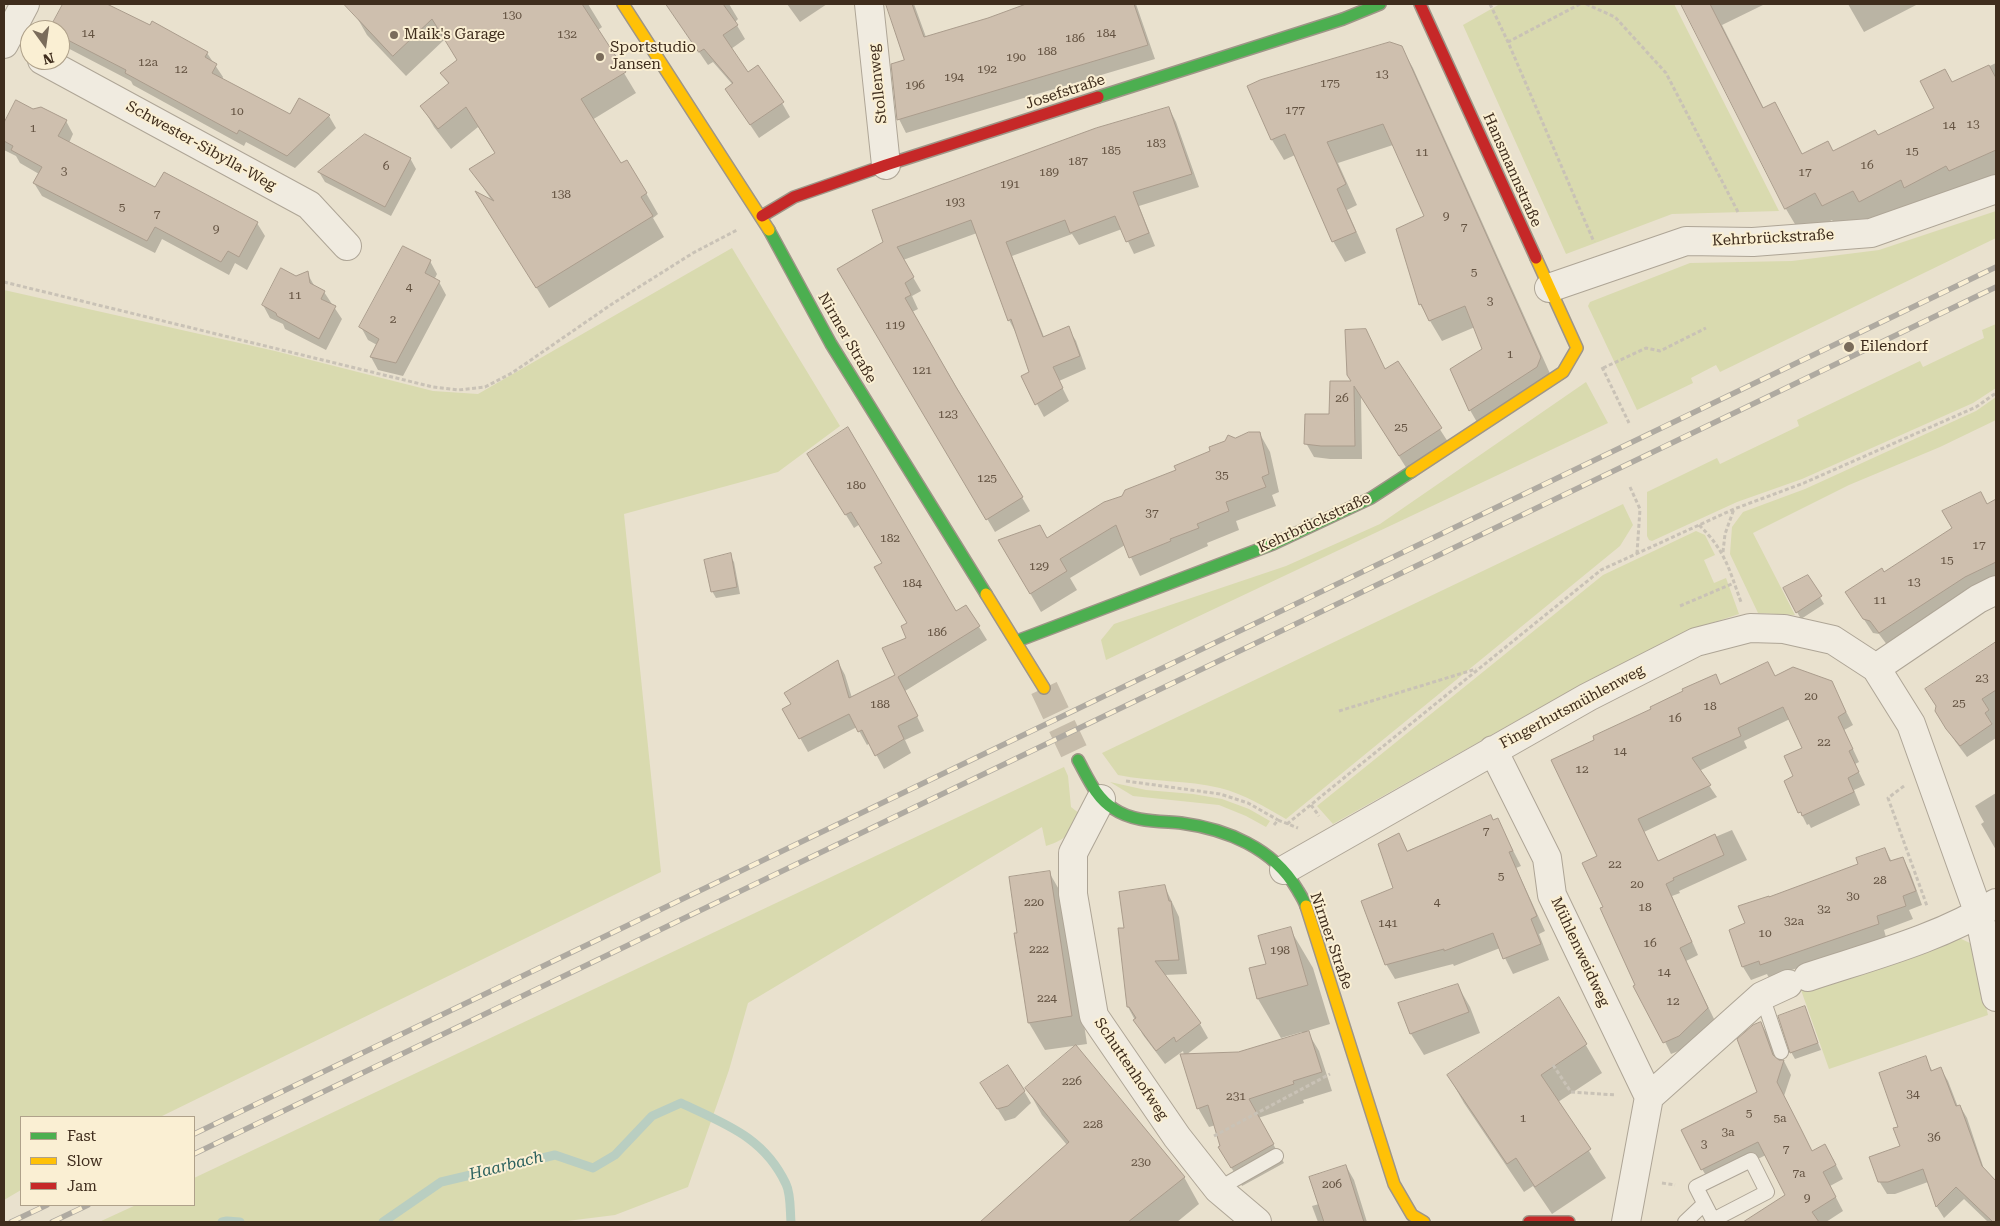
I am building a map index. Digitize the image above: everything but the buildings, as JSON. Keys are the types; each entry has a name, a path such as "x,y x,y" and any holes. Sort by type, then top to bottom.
{"street":[{"path":"20,48 4,41 25,4"},
{"name":"Nirmer Straße","path":"623,4 762,216 832,344 1017,641 1044,688"},
{"name":"Stollenweg","path":"870,4 886,165"},
{"name":"Josefstraße","path":"762,216 794,196 1343,19 1380,4"},
{"name":"Hansmannstraße","path":"1420,4 1577,348"},
{"name":"Schwester-Sibylla-Weg","path":"60,70 309,205 348,246"},
{"name":"Kehrbrückstraße","path":"1549,288 1686,242 1753,242 1871,233 1996,189"},
{"name":"Kehrbrückstraße","path":"1017,641 1273,544 1371,498 1563,372 1577,348"},
{"path":"1876,668 1978,599 1996,590"},
{"name":"Fingerhutsmühlenweg","path":"1284,870 1588,697 1696,642 1750,628 1784,629 1833,640 1876,668 1911,724 1988,908 1996,997"},
{"name":"Mühlenweidweg","path":"1493,750 1547,858 1552,895 1649,1097"},
{"name":"Nirmer Straße","path":"1078,760 1094,788 1114,811 1140,818 1183,823 1209,829 1256,847 1284,870 1305,902 1394,1184 1412,1215 1424,1222"},
{"name":"Schuttenhofweg","path":"1094,788 1073,853 1073,894 1094,1016 1188,1150 1218,1189 1257,1222"},
{"path":"1626,1222 1649,1097 1762,996 1798,981 1937,933 1988,908"},
{"path":"1529,1222 1568,1222"}],"lane":[{"path":"1762,996 1781,1052"},
{"path":"1218,1189 1276,1156"},
{"path":"1750,1160 1767,1192 1713,1220 1704,1204 1696,1187 1750,1160"},
{"path":"1686,1222 1704,1204"}],"path":[{"path":"1490,4 1606,269"},
{"path":"1508,42 1580,4"},
{"path":"1586,4 1615,17 1648,51 1666,73 1753,242"},
{"path":"4,282 433,387 458,390 485,388 512,373 612,304 661,273 762,216"},
{"path":"1603,368 1646,348 1660,351 1706,328"},
{"path":"1577,348 1594,350 1629,422"},
{"path":"1287,824 1601,570 1734,509 1804,483 1976,407 1996,393"},
{"path":"1630,487 1640,509 1637,553"},
{"path":"1723,553 1725,534 1734,509"},
{"path":"1699,525 1723,553 1750,628"},
{"path":"1680,606 1734,583"},
{"path":"1339,711 1479,668"},
{"path":"1928,767 1888,798 1937,933"},
{"path":"1094,788 1112,778 1220,794 1248,804 1278,820"},
{"path":"1311,805 1321,818"},
{"path":"1188,1150 1355,1061"},
{"path":"1553,1065 1571,1092 1649,1097"}],"green space":[{"path":"1500,4 1674,4 1779,211 1672,214 1566,254 1463,25"},
{"path":"1996,211 1996,238 1720,372 1716,365 1691,378 1693,383 1637,410 1588,306 1590,302 1690,263 1792,261 1879,250"},
{"path":"732,248 840,426 778,472 624,514 661,872 162,1116 20,1116 20,1191 4,1200 4,290 275,351 433,391 478,394"},
{"path":"1996,324 1996,388 1973,403 1802,479 1737,502 1652,541 1649,540 1647,536 1647,492 1717,458 1720,464 1799,426 1797,420 1920,361 1923,367 1984,338 1982,330"},
{"path":"1586,382 1608,423 1106,660 1101,640 1114,624 1286,566 1380,524"},
{"path":"1996,397 1996,420 1940,447 1849,485 1753,533 1795,615 1758,613 1730,554 1732,527 1743,512 1805,489 1976,411"},
{"path":"1623,504 1633,525 1620,546 1286,819 1246,797 1220,788 1118,775 1102,753"},
{"path":"1696,531 1705,535 1715,555 1704,560 1714,583 1726,578 1739,614 1691,630 1582,684 1333,824 1317,806 1603,575"},
{"path":"1064,767 1068,776 1071,807 1080,814 1071,831 1064,838 1046,846 1042,827 748,1003 729,1070 688,1187 615,1215 559,1222 99,1222 134,1206 195,1206 195,1178"},
{"path":"1110,782 1146,790 1193,794 1222,799 1249,809 1270,821 1266,827 1219,805 1133,796"},
{"path":"1955,936 1972,944 1988,1015 1829,1069 1801,990"}],"waterway":[{"name":"Haarbach","path":"383,1222 441,1182 555,1155 593,1168 615,1155 652,1116 681,1103 728,1125 755,1143 766,1154 777,1168 788,1188 791,1222"},
{"name":"Haarbach","path":"222,1222 240,1222"}],"tunnel":[{"path":"1044,688 1078,760"}],"railway":[{"path":"195,1134 1996,267"},
{"path":"195,1154 1996,287"},
{"path":"11,1222 45,1206"},
{"path":"52,1222 86,1206"}],"traffic: fast":[{"path":"1098,97 1343,19 1380,4"},
{"path":"769,230 831,344 986,594"},
{"path":"1017,641 1273,544 1371,498 1411,472"},
{"path":"1078,760 1097,793 1114,809 1138,819 1181,823 1215,830 1247,843 1275,862 1287,875 1306,906"}],"traffic: slow":[{"path":"623,4 769,230"},
{"path":"1411,472 1563,372 1577,348 1536,258"},
{"path":"986,594 1044,688"},
{"path":"1306,906 1394,1184 1412,1215 1424,1222"}],"traffic: jam":[{"path":"1420,4 1536,258"},
{"path":"762,216 794,197 886,165 1098,97"},
{"path":"1529,1222 1569,1222"}],"place":[{"name":"Maik's Garage","path":"394,35"},
{"name":"Sportstudio Jansen","path":"600,57"},
{"name":"Eilendorf","path":"1849,347"}]}
